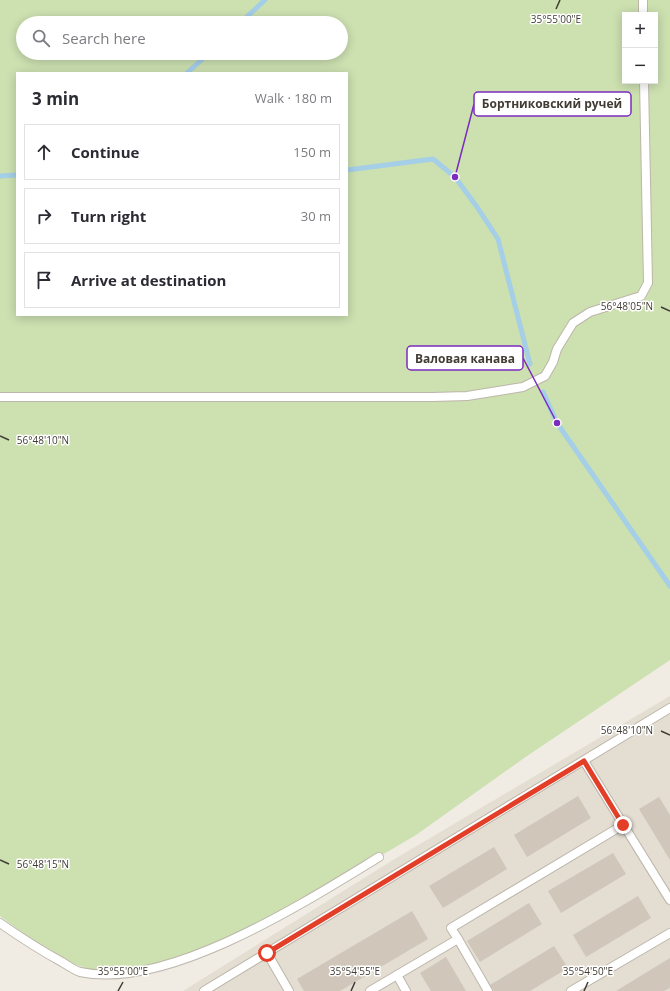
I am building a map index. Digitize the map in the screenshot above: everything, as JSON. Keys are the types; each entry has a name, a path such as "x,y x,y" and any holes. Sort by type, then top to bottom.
{"lane":[{"path":"643,0 643,12"},
{"path":"0,397 433,397 467,396 523,388 545,376 554,362 557,349 573,324 590,312 641,296 648,283 644,84"},
{"path":"204,991 670,708"},
{"path":"584,761 670,900"},
{"path":"488,991 451,928 623,825"},
{"path":"0,923 34,947 80,972 111,976 143,974 211,951 255,931 379,857"},
{"path":"571,991 670,933"},
{"path":"370,991 458,939"},
{"path":"267,953 288,991"},
{"path":"397,975 406,991"}],"shaded area":[{"path":"670,696 670,991 183,991 393,860"}],"green space":[{"path":"0,0 670,0 670,660 527,756 416,835 248,934 179,961 130,976 94,971 66,961 30,938 0,916"}],"building":[{"path":"578,796 591,818 527,857 514,835"},
{"path":"659,797 670,815 670,860 639,809"},
{"path":"494,847 507,869 443,908 429,886"},
{"path":"613,853 626,874 561,913 548,891"},
{"path":"638,896 651,918 586,957 573,935"},
{"path":"529,903 542,924 480,962 467,941"},
{"path":"412,911 428,939 340,991 304,991 297,979"},
{"path":"554,946 568,968 530,991 494,991 490,985"},
{"path":"446,957 466,991 431,991 420,973"},
{"path":"670,958 670,988 664,991 616,991"}],"waterway":[{"path":"248,16 265,0"},
{"path":"188,72 201,60"},
{"path":"348,170 433,159 455,177 498,239 530,364"},
{"path":"0,176 16,175"},
{"path":"543,392 557,423 670,586"}],"place":[{"name":"Бортниковский ручей","path":"455,177"},
{"name":"Валовая канава","path":"557,423"}],"route":[{"path":"267,953 584,761 623,825"}]}
